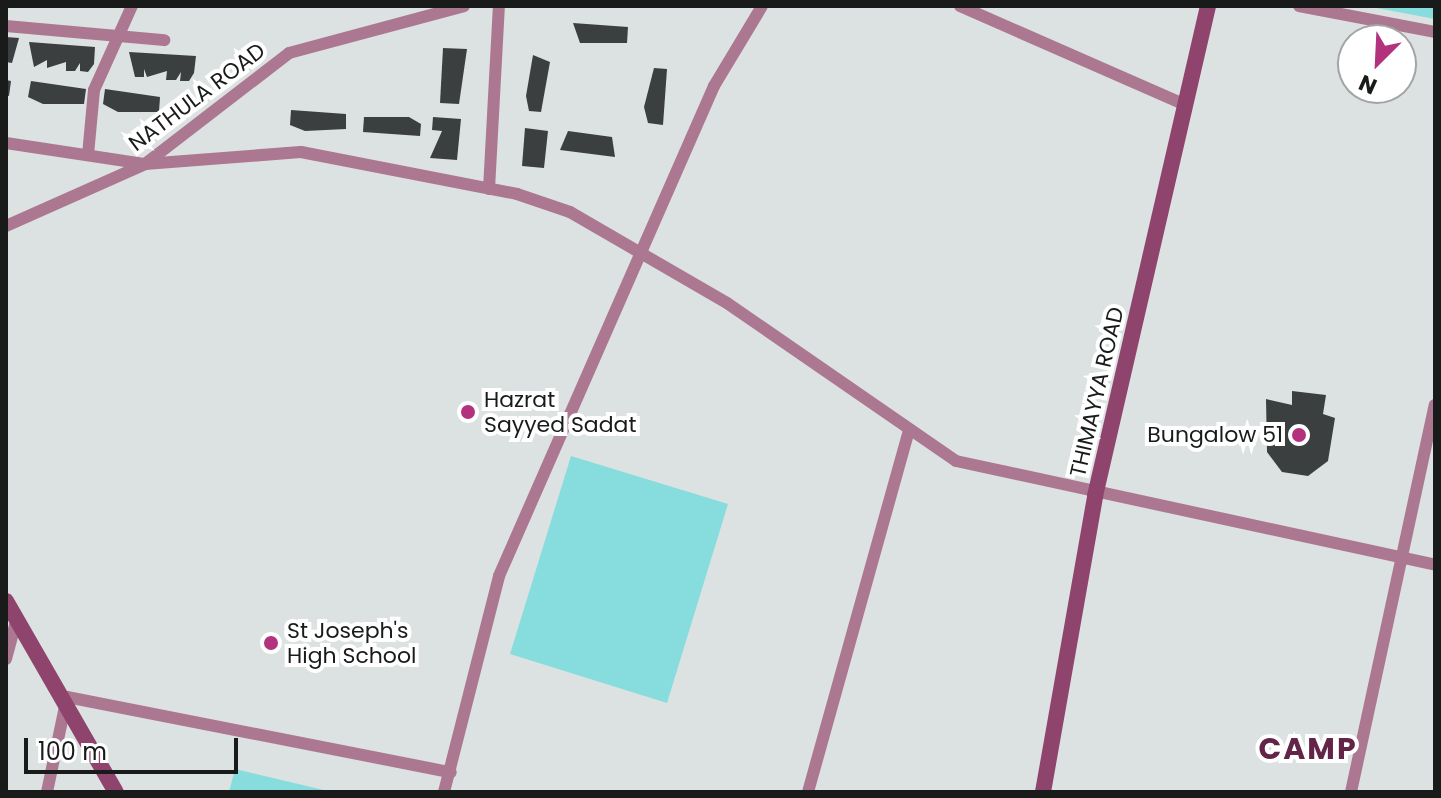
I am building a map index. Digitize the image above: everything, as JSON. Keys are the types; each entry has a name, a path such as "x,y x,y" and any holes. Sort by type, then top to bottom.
{"street":[{"path":"88,155 94,90 122,37 132,6"},
{"name":"NATHULA ROAD","path":"6,226 145,164 289,53 464,6"},
{"path":"489,189 499,6"},
{"path":"444,792 499,576 714,86 762,6"},
{"path":"960,6 1186,105"},
{"name":"THIMAYYA ROAD","path":"1043,792 1095,496 1208,6"},
{"path":"1299,6 1435,32"},
{"path":"6,26 164,40"},
{"path":"6,143 145,164 301,152 489,189 570,212 727,303 908,433 956,461 1095,496 1435,565"},
{"path":"1351,792 1435,405"},
{"path":"808,792 908,433"},
{"path":"6,601 67,697 116,792"},
{"path":"6,659 17,618"},
{"path":"67,697 451,772"},
{"path":"47,792 67,697"}],"shaded area":[{"path":"1366,6 1435,6 1435,19"},
{"path":"571,456 728,504 667,703 510,654"},
{"path":"235,769 332,792 229,792"}],"building":[{"path":"573,23 628,27 627,43 580,43"},
{"path":"6,37 19,38 12,63 6,62"},
{"path":"29,42 95,47 94,64 88,72 80,71 80,63 75,71 66,71 66,62 47,68 47,60 34,67"},
{"path":"443,48 467,49 459,104 440,103"},
{"path":"129,52 196,56 194,73 189,81 180,81 181,72 176,80 166,80 167,71 147,77 144,69 144,77 135,77"},
{"path":"533,55 550,62 541,112 529,111 526,96"},
{"path":"654,68 667,69 663,125 648,123 644,107"},
{"path":"6,80 11,81 9,96 6,95"},
{"path":"31,81 86,89 84,104 43,104 28,97"},
{"path":"105,89 160,97 159,112 118,112 103,104"},
{"path":"291,110 346,114 346,129 305,131 290,125"},
{"path":"364,117 409,117 421,124 420,136 363,132"},
{"path":"433,117 461,119 457,160 430,158 442,131 432,130"},
{"path":"525,128 548,131 544,168 522,166"},
{"path":"568,131 612,137 615,157 560,150"},
{"name":"Bungalow 51","path":"1292,391 1326,395 1323,414 1335,418 1328,461 1308,476 1282,472 1267,452 1266,399 1292,405"}],"place":[{"name":"Hazrat Sayyed Sadat","path":"468,412"},
{"name":"Bungalow 51","path":"1299,435"},
{"name":"St Joseph's High School","path":"271,643"}],"district":[{"name":"CAMP","path":"1308,749"}]}
